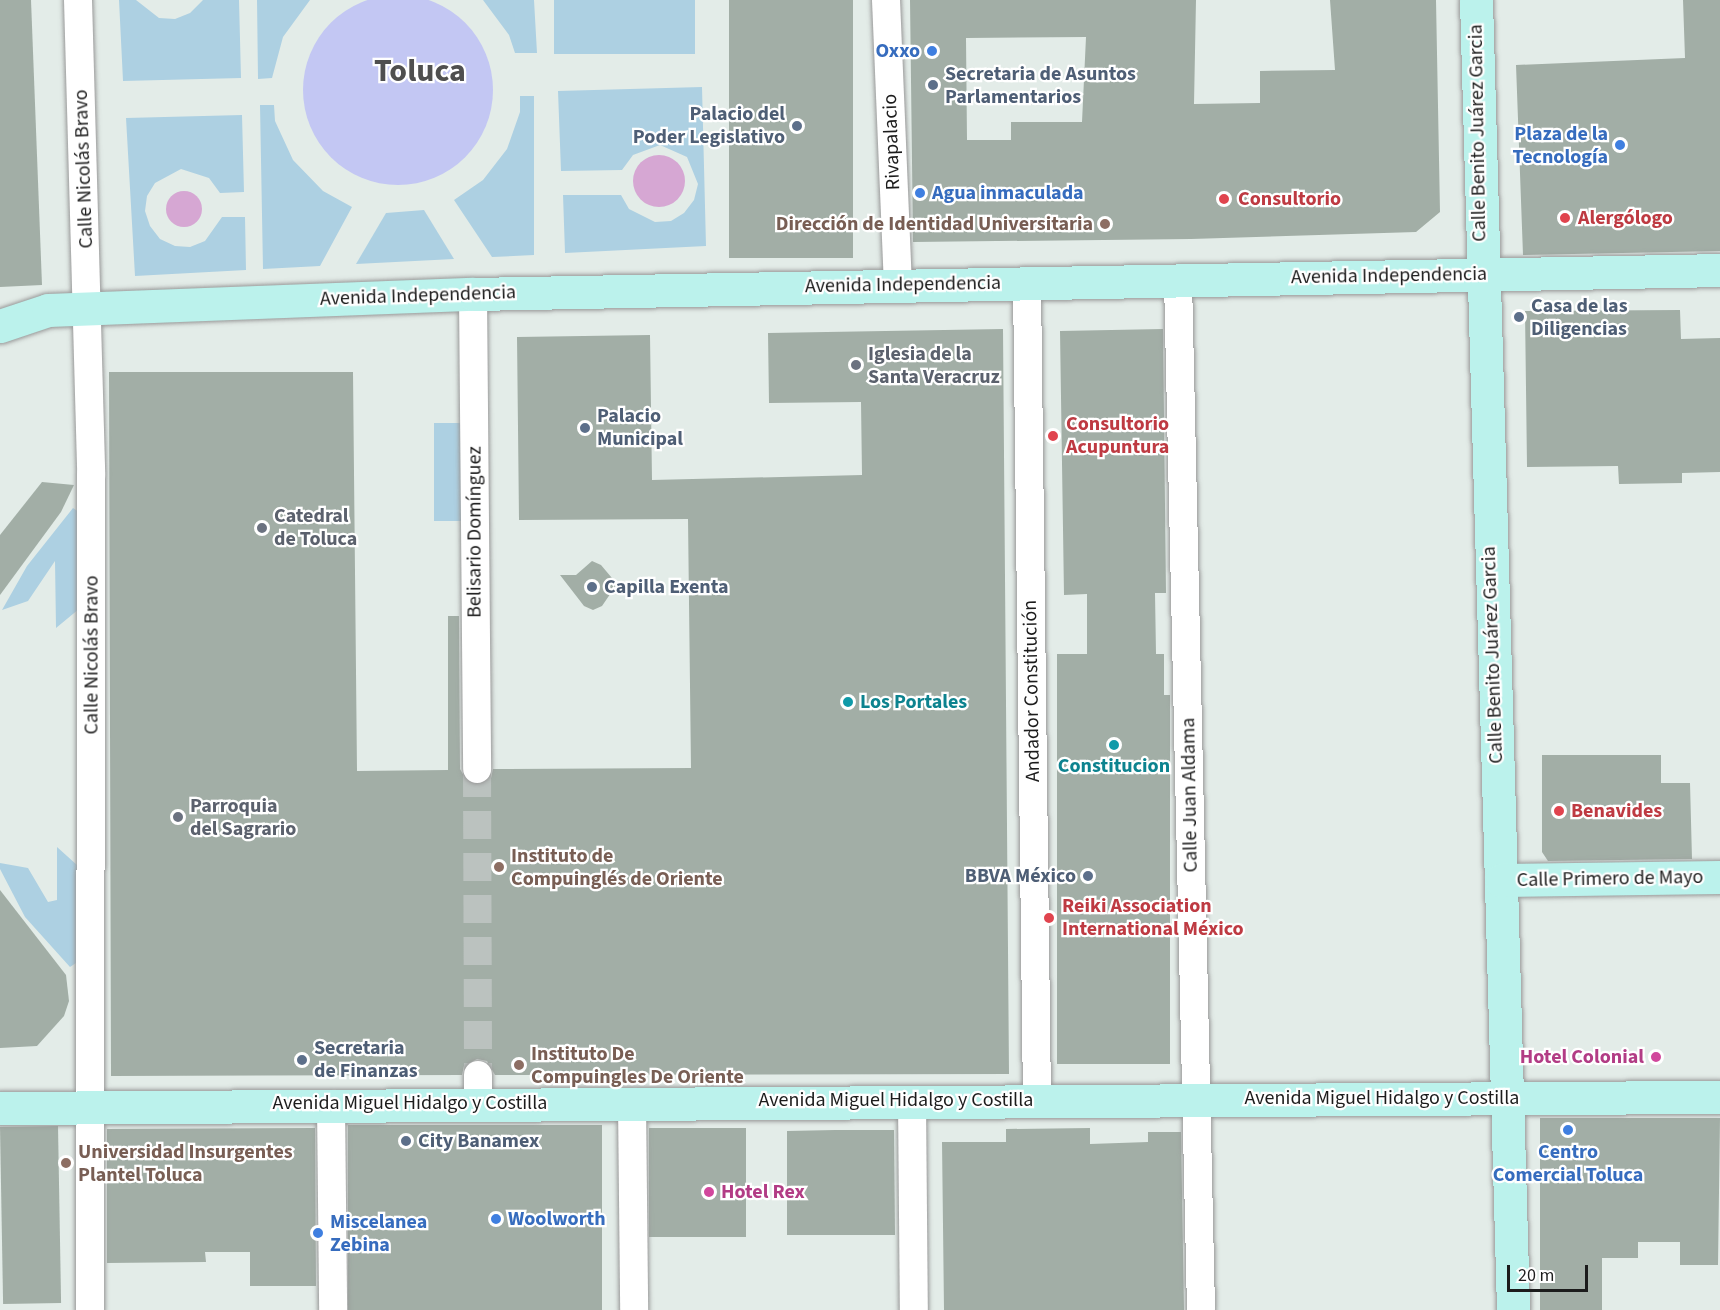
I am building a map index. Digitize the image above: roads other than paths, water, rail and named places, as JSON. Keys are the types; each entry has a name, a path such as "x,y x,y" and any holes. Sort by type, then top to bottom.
{"main road":[{"name":"Calle Benito Juárez Garcia","path":"1476,0 1481,275 1513,1310"},
{"name":"Avenida Independencia","path":"0,326 32,313 87,308 473,294 898,284 1720,270"},
{"name":"Calle Primero de Mayo","path":"1501,880 1720,877"},
{"name":"Avenida Miguel Hidalgo y Costilla","path":"0,1108 93,1105 331,1104 478,1089 632,1102 1720,1097"}],"street":[{"name":"Calle Nicolás Bravo","path":"78,0 87,308 93,1105 90,1310"},
{"name":"Rivapalacio","path":"885,0 898,284"},
{"name":"Calle Juan Aldama","path":"1178,280 1201,1310"},
{"name":"Andador Constitución","path":"1027,283 1037,1100"},
{"name":"Belisario Domínguez","path":"473,294 477,769"},
{"path":"912,1101 914,1310"},
{"path":"632,1102 634,1310"},
{"path":"331,1104 333,1310"}],"tunnel":[{"path":"477,769 478,1075"}],"place":[{"name":"Oxxo","path":"932,51"},
{"name":"Secretaria de Asuntos Parlamentarios","path":"933,85"},
{"name":"Palacio del Poder Legislativo","path":"797,126"},
{"name":"Plaza de la Tecnología","path":"1620,145"},
{"name":"Agua inmaculada","path":"920,193"},
{"name":"Consultorio","path":"1224,199"},
{"name":"Alergólogo","path":"1565,218"},
{"name":"Dirección de Identidad Universitaria","path":"1105,224"},
{"name":"Casa de las Diligencias","path":"1519,317"},
{"name":"Iglesia de la Santa Veracruz","path":"856,365"},
{"name":"Palacio Municipal","path":"585,428"},
{"name":"Consultorio Acupuntura","path":"1053,436"},
{"name":"Catedral de Toluca","path":"262,528"},
{"name":"Capilla Exenta","path":"592,587"},
{"name":"Los Portales","path":"848,702"},
{"name":"Constitucion","path":"1114,745"},
{"name":"Benavides","path":"1559,811"},
{"name":"Parroquia del Sagrario","path":"178,817"},
{"name":"Instituto de Compuinglés de Oriente","path":"499,867"},
{"name":"BBVA México","path":"1088,876"},
{"name":"Reiki Association International México","path":"1049,918"},
{"name":"Hotel Colonial","path":"1656,1057"},
{"name":"Secretaria de Finanzas","path":"302,1060"},
{"name":"Instituto De Compuingles De Oriente","path":"519,1065"},
{"name":"Centro Comercial Toluca","path":"1568,1130"},
{"name":"City Banamex","path":"406,1141"},
{"name":"Universidad Insurgentes Plantel Toluca","path":"66,1163"},
{"name":"Hotel Rex","path":"709,1192"},
{"name":"Woolworth","path":"496,1219"},
{"name":"Miscelanea Zebina","path":"318,1233"}],"district":[{"name":"Toluca","path":"420,71"}]}
